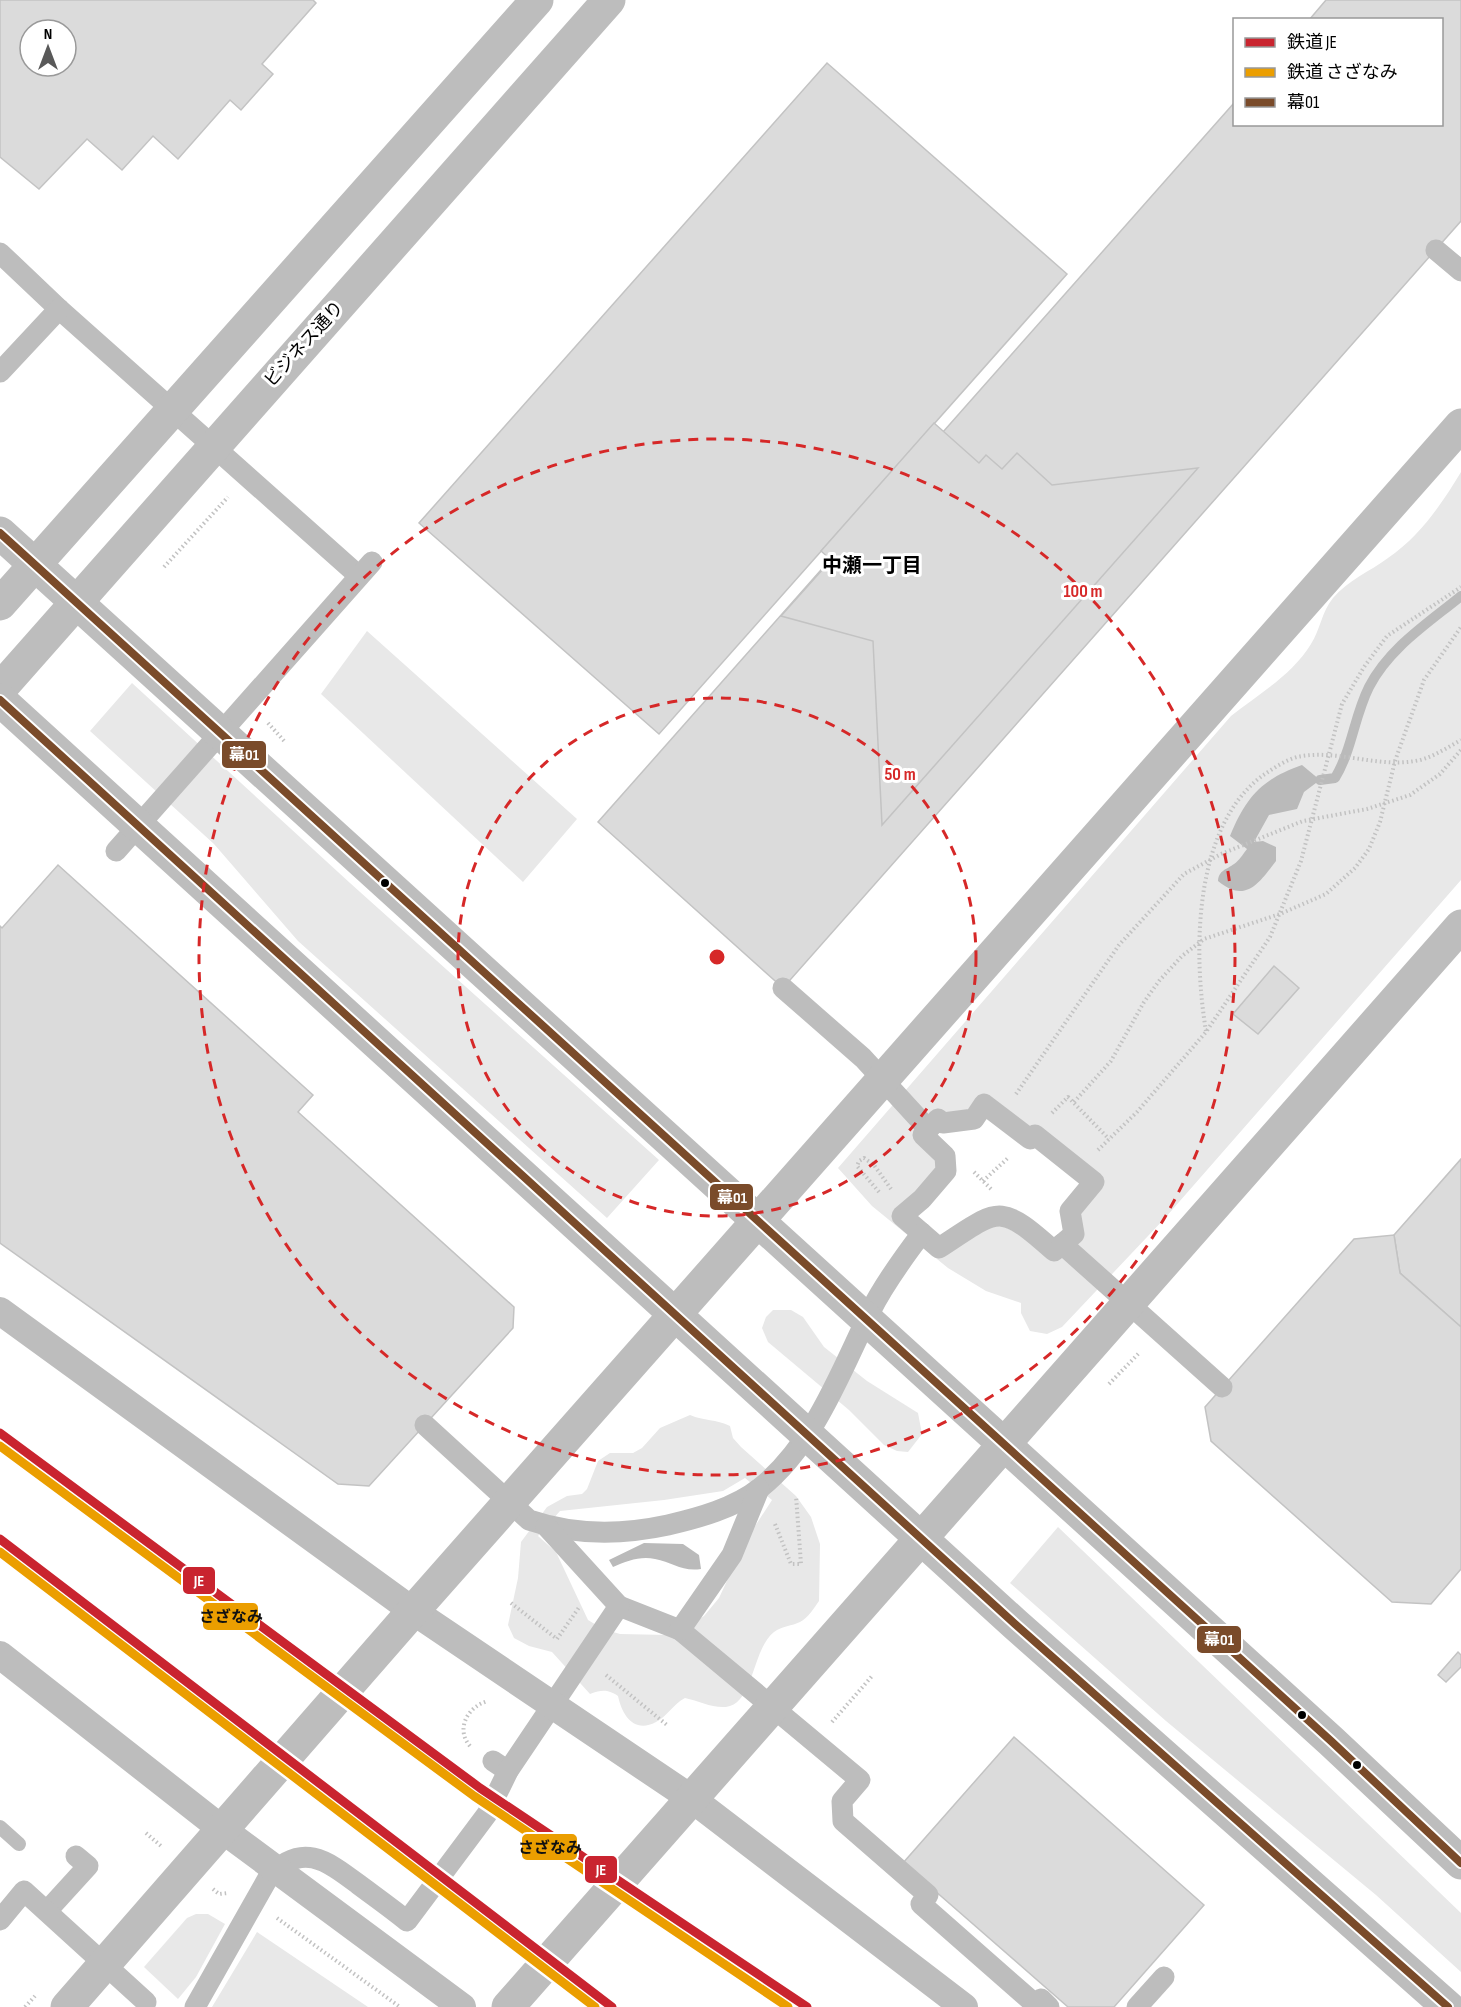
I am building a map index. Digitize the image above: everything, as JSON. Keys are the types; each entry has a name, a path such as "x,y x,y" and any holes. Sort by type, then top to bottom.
{"street":[{"path":"0,604 537,0"},
{"name":"ビジネス通り","path":"0,689 76,600 609,0"},
{"path":"1436,249 1461,270"},
{"path":"0,253 59,309 247,476 366,569 116,851"},
{"path":"0,372 59,309"},
{"path":"67,2007 413,1611 1461,425"},
{"path":"0,533 1005,1444 1331,1741 1461,1863"},
{"path":"0,700 922,1538 1448,2007"},
{"path":"508,2007 1461,926"},
{"path":"783,988 863,1058 928,1129"},
{"path":"984,1104 1030,1139 1035,1135 1094,1182 1070,1211 1074,1234 1054,1251 1019,1221 1003,1215 986,1218 939,1248 902,1216 922,1199 946,1171 945,1156 923,1135 928,1129 938,1119 943,1123 974,1119 984,1104"},
{"path":"425,1425 529,1520 546,1526 601,1532 656,1527 710,1513 759,1489 790,1458 830,1394 870,1311 922,1233"},
{"path":"1062,1244 1222,1387"},
{"path":"0,1311 413,1611 692,1799 964,2007"},
{"path":"680,1630 732,1554 759,1489"},
{"path":"546,1526 619,1606 680,1630 860,1780 842,1801 843,1821 928,1895 921,1904 1036,2005 1041,2000 1049,2007"},
{"path":"195,2007 268,1878 282,1864 301,1857 321,1859 407,1921 487,1814 500,1766 619,1606"},
{"path":"0,1655 223,1830 462,2007"},
{"path":"47,1911 88,1866 76,1856"},
{"path":"0,1920 24,1891 146,2002"},
{"path":"1137,2007 1164,1977"}],"lane":[{"path":"0,1827 19,1844"}],"path":[{"path":"164,567 247,476"},
{"path":"1080,1169 1137,1112 1206,1032 1270,937 1314,819 1341,704 1387,636 1461,587"},
{"path":"1074,1102 1111,1061 1159,981 1199,943 1228,929 1280,914 1326,894 1355,868 1369,849 1395,761 1424,680 1461,627"},
{"path":"1206,1032 1199,989 1199,943 1206,882 1221,827 1234,804 1259,779 1277,766 1301,756 1329,755 1395,761 1421,759 1461,740"},
{"path":"1001,1116 1119,945 1184,874 1212,859 1314,819 1410,795 1440,774 1461,750"},
{"path":"879,1192 857,1166 864,1158 874,1165 893,1191"},
{"path":"967,1166 1001,1198"},
{"path":"1109,1384 1160,1331"},
{"path":"771,1516 791,1564 801,1564 796,1496"},
{"path":"512,1603 557,1639 580,1606"},
{"path":"601,1670 667,1725"},
{"path":"816,1741 873,1675"},
{"path":"500,1766 467,1744 464,1728 470,1712 484,1702 495,1701 531,1722"},
{"path":"219,1894 238,1890"},
{"path":"267,1911 400,2007"}],"shaded area":[{"path":"1461,472 1461,880 1165,1218 1062,1327 1047,1334 1030,1331 1021,1313 1021,1303 986,1291 948,1268 872,1206 838,1168 1231,716 1274,683 1303,655 1314,639 1333,598 1345,586 1388,558 1410,540 1438,508","holes":["985,1104 1094,1182 1070,1211 1073,1234 1054,1251 986,1218 939,1247 903,1216 945,1156 928,1129"]},
{"path":"367,631 577,819 523,882 321,694"},
{"path":"132,683 350,883 659,1160 607,1218 298,941 214,844 90,731"},
{"path":"1302,765 1320,780 1304,792 1297,809 1269,815 1254,842 1263,841 1276,847 1276,861 1264,877 1251,888 1236,891 1228,888 1218,881 1220,875 1238,861 1247,849 1230,836 1242,810 1266,783"},
{"path":"773,1310 791,1310 803,1317 824,1347 867,1381 918,1413 922,1434 908,1452 897,1451 884,1445 849,1410 768,1342 762,1328 766,1317"},
{"path":"690,1415 730,1426 733,1438 741,1447 796,1496 811,1517 820,1544 819,1601 803,1620 777,1630 767,1640 748,1686 735,1704 726,1707 715,1706 685,1698 656,1722 641,1726 630,1721 626,1716 618,1696 604,1691 590,1694 552,1652 529,1646 514,1638 508,1625 518,1578 521,1542 547,1507 567,1496 582,1494 587,1489 598,1461 610,1453 633,1453 642,1448 660,1428","holes":["745,1478 772,1500 746,1540 719,1598 704,1616 668,1635 620,1634 603,1629 588,1620 556,1552 538,1536 560,1511 723,1491"]},
{"path":"1058,1527 1461,1913 1461,1972 1376,1895 1166,1721 1010,1583"},
{"path":"644,1543 683,1544 699,1555 701,1569 688,1569 649,1558 613,1567 609,1560"},
{"path":"196,1914 208,1914 225,1924 196,1977 178,1999 144,1967 187,1918"},
{"path":"257,1932 368,2007 212,2007"}],"building":[{"path":"0,0 313,0 316,3 262,64 273,74 241,110 230,100 178,159 153,136 122,170 87,139 39,189 0,157"},
{"path":"1326,0 1461,0 1461,221 783,988 598,822 1233,104 1233,126 1443,126 1443,18 1311,18"},
{"path":"827,63 1067,274 659,734 419,523"},
{"path":"934,423 979,463 986,455 1002,469 1017,453 1052,485 1198,468 882,825 873,641 781,616 831,560 821,551"},
{"path":"58,865 313,1095 298,1112 514,1307 513,1328 369,1486 338,1484 0,1243 0,926 2,928"},
{"path":"1274,966 1299,988 1258,1034 1233,1014"},
{"path":"1461,1159 1461,1327 1400,1273 1394,1235"},
{"path":"1394,1235 1400,1273 1461,1327 1461,1569 1431,1604 1392,1602 1211,1441 1205,1407 1354,1239"},
{"path":"1458,1652 1461,1655 1461,1667 1446,1682 1438,1675"},
{"path":"1014,1737 1204,1905 1114,2007 1068,2007 903,1863"}],"waterway":[{"path":"1320,780 1335,778 1341,767 1364,698 1377,673 1398,648 1461,596"}],"rail line":[{"name":"JE","path":"0,1433 480,1788 807,2007"},
{"name":"さざなみ","path":"0,1446 474,1796 788,2007"},
{"name":"JE","path":"0,1539 612,2007"},
{"name":"さざなみ","path":"0,1552 595,2007"}],"transit line":[{"name":"幕01","path":"0,533 1331,1741 1461,1863"},
{"name":"幕01","path":"0,700 1015,1624 1448,2007"}],"district":[{"name":"中瀬一丁目","path":"872,566"}]}
